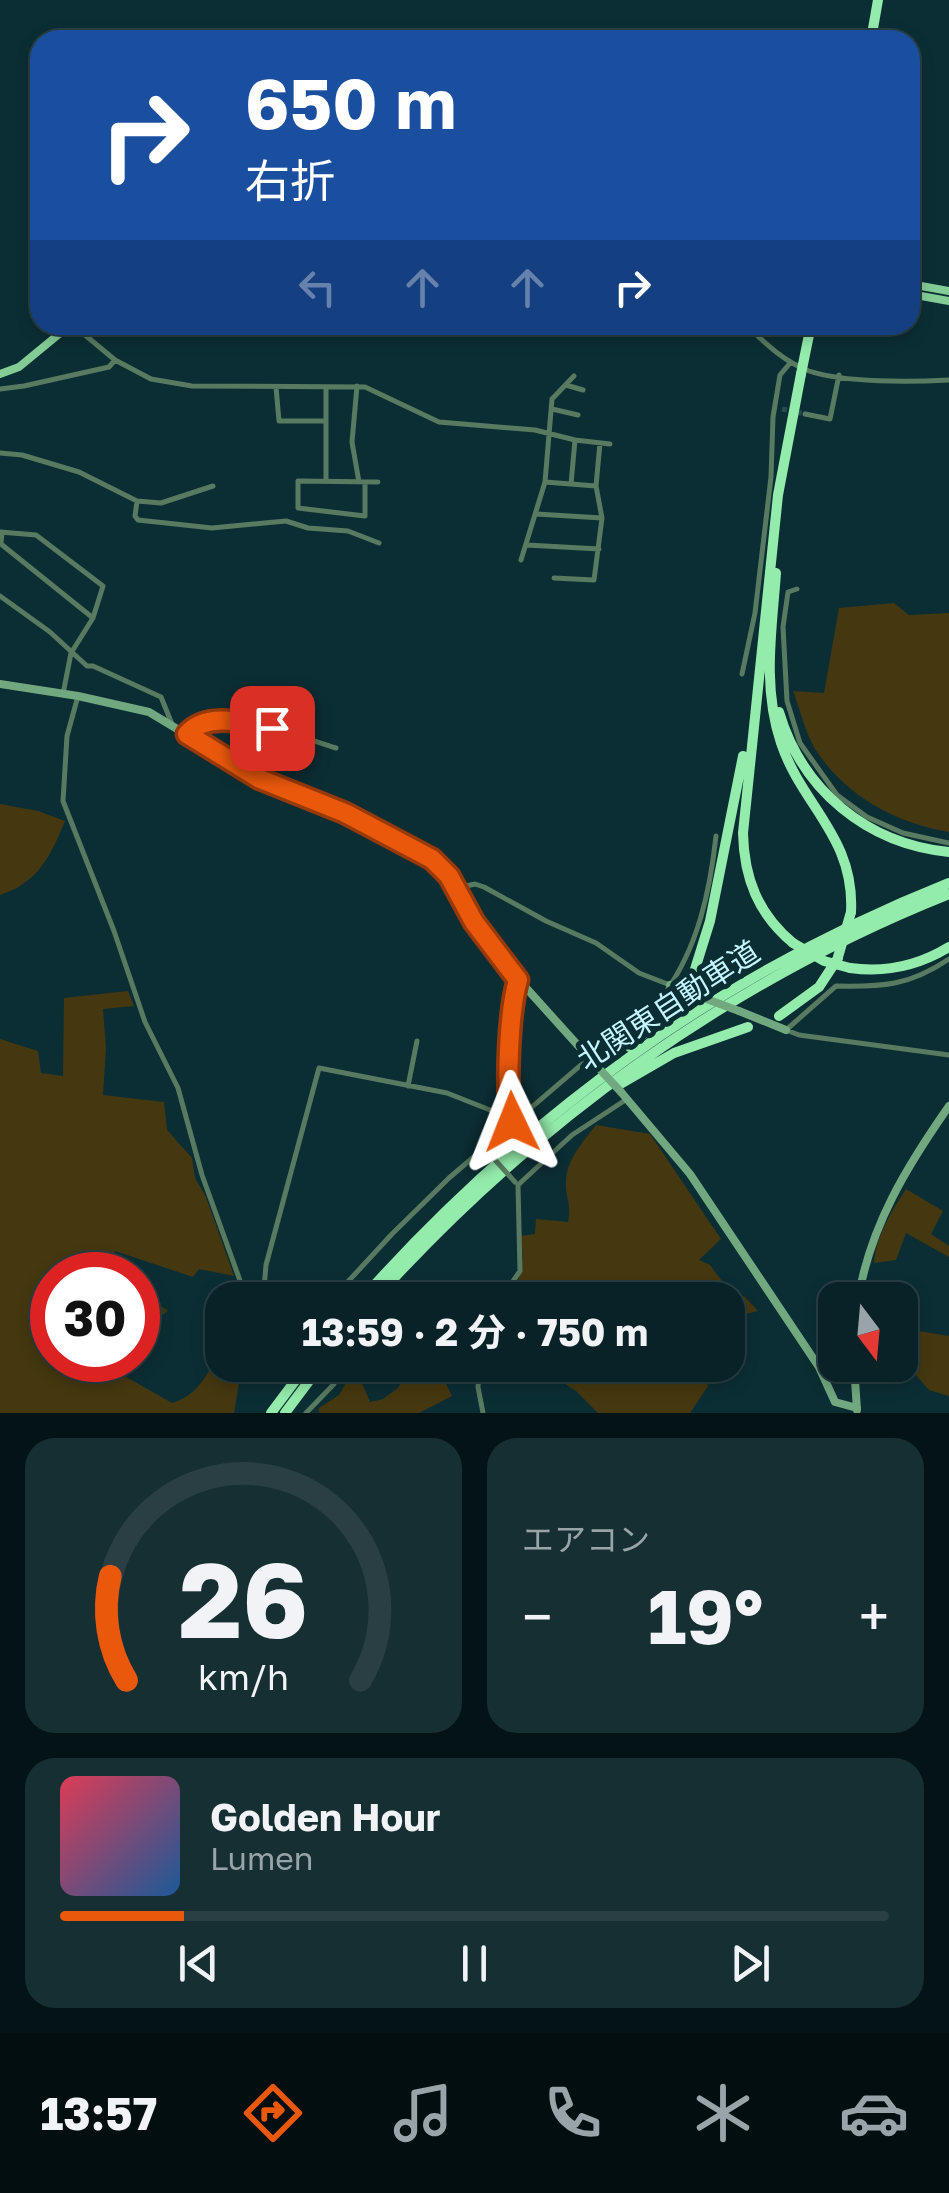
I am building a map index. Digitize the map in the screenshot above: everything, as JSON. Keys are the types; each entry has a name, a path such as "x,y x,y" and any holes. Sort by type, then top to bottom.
{"highway":[{"path":"873,30 878,0"},
{"path":"809,335 791,430 745,795 743,847 747,873 761,908 793,943 824,961 850,968 900,968 949,946"},
{"path":"768,621 778,710 810,777 838,806 868,827 911,845 949,852"},
{"path":"768,621 768,671 774,718 793,770 842,850 851,885 851,912 838,957 818,987 779,1016"},
{"path":"691,982 703,951 724,855 768,621"},
{"name":"北関東自動車道","path":"378,1282 426,1230 527,1136 634,1051 708,1003 825,939 949,883"},
{"name":"北関東自動車道","path":"391,1282 513,1161 644,1058 731,1002 842,942 949,894"},
{"path":"527,1136 663,1019 679,1000"},
{"path":"513,1161 645,1069 696,1043 748,1028"},
{"path":"271,1413 295,1382"},
{"path":"284,1413 307,1382"}],"main road":[{"path":"920,286 949,292"},
{"path":"920,296 949,301"},
{"path":"0,374 19,367 59,335"}],"street":[{"path":"84,335 143,376 181,385 357,386 377,390 439,422 535,430 610,444"},
{"path":"758,335 791,362 814,372 889,381 949,380"},
{"path":"0,388 109,366 115,360"},
{"path":"742,674 755,612 780,375 791,362"},
{"path":"805,414 830,418 838,375"},
{"path":"521,560 545,482 552,399 574,376"},
{"path":"566,385 583,390"},
{"path":"357,386 352,442 362,482 365,516 298,508 298,482 326,480 362,482 378,482"},
{"path":"276,387 278,420 326,421"},
{"path":"326,388 326,480"},
{"path":"552,409 578,415"},
{"path":"571,484 575,440"},
{"path":"554,578 594,580 602,518 596,486 600,443"},
{"path":"0,454 22,455 79,472 137,501 161,502 213,486"},
{"path":"545,482 596,486"},
{"path":"137,501 138,520 212,528 286,522 308,528 348,530 379,544"},
{"path":"536,514 602,518"},
{"path":"64,694 71,653 94,618 104,586 36,535 1,532 1,544 94,618"},
{"path":"526,544 598,549"},
{"path":"797,589 788,592 782,627 787,701 796,736 830,787 855,809 890,828 949,843"},
{"path":"0,596 50,632 86,666 161,697 172,724"},
{"path":"0,684 132,707 172,724 260,779 335,808 424,854 444,870 474,922 518,980 690,1174 818,1367 836,1402 857,1411 855,1382"},
{"path":"78,696 65,748 63,801 114,931 140,1012 178,1088 202,1175 241,1282"},
{"path":"187,734 200,725 229,720 272,728 336,748"},
{"path":"348,1282 392,1234 512,1122 647,1011 670,986 688,954 701,914 716,836"},
{"path":"457,888 469,884 484,887 596,943 639,973 799,1035 949,1055"},
{"path":"786,1030 836,986 892,985 949,959"},
{"path":"512,1122 518,980"},
{"path":"408,1086 417,1040"},
{"path":"264,1282 319,1068 447,1093 510,1113"},
{"path":"517,1184 624,1096"},
{"path":"862,1282 887,1206 949,1106"},
{"path":"486,1149 517,1184 521,1265 515,1282"},
{"path":"306,1413 330,1382"},
{"path":"478,1382 484,1413"}],"shaded area":[{"path":"894,603 909,615 949,613 949,832 891,814 841,781 815,749 793,691 824,693 839,608"},
{"path":"0,804 65,821 34,875 0,895"},
{"path":"128,991 134,1006 103,1009 103,1095 164,1102 167,1130 192,1158 195,1178 206,1197 234,1276 199,1269 193,1277 160,1266 160,1252 30,1252 30,1382 135,1382 172,1403 191,1393 205,1376 205,1382 239,1382 234,1413 0,1413 0,1039 38,1051 41,1073 63,1076 64,998"},
{"path":"596,1125 650,1134 721,1239 699,1260 710,1265 723,1282 517,1282 521,1236 535,1234 536,1219 568,1222 566,1182 576,1152"},
{"path":"906,1189 943,1211 931,1234 949,1246 949,1257 906,1233 896,1260 874,1263 881,1234"},
{"path":"745,1297 758,1311 745,1314"},
{"path":"918,1331 949,1336 949,1396 929,1390 918,1377"},
{"path":"346,1382 361,1382 370,1402 383,1399 400,1382 445,1382 452,1396 419,1413 319,1413 319,1408 339,1395"},
{"path":"562,1382 708,1382 690,1413 598,1413"}],"tunnel":[{"path":"782,409 805,414"}],"route":[{"path":"272,728 229,720 200,725 187,734 241,769 345,813 424,854 444,870 474,922 518,980 510,1074 512,1122"}]}
